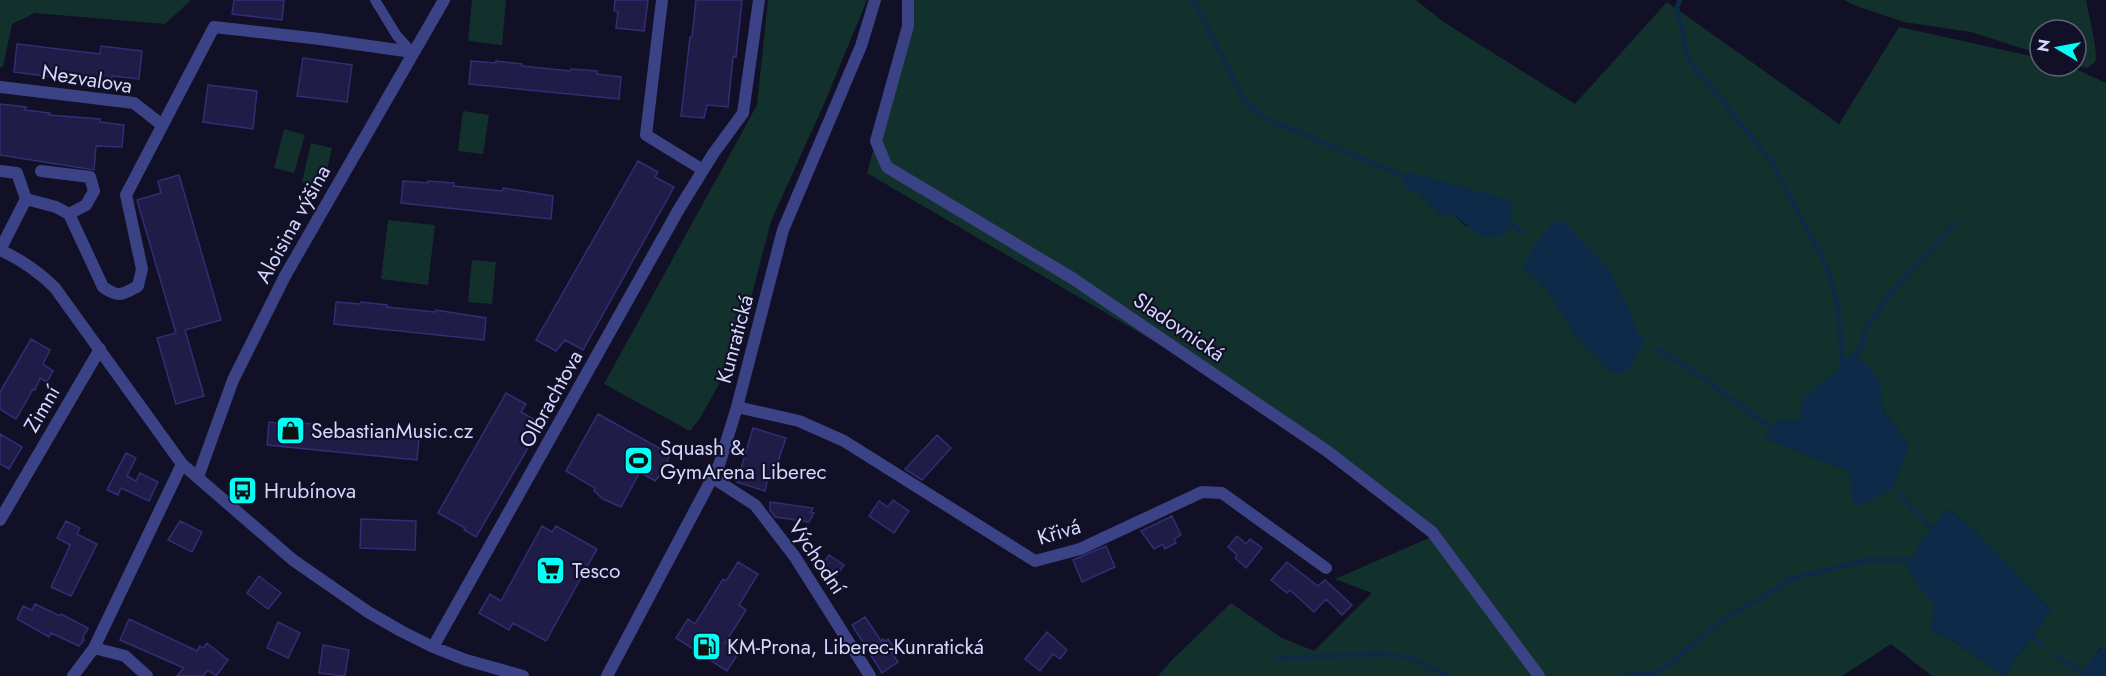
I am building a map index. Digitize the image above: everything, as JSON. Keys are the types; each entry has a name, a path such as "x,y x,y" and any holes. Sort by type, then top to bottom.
{"street":[{"path":"375,0 397,36 412,52"},
{"name":"Aloisina výšina","path":"198,477 233,380 285,276 444,0"},
{"path":"662,0 646,135 703,170"},
{"name":"Olbrachtova","path":"433,647 703,170 742,113 759,0"},
{"name":"Kunratická","path":"607,676 719,465 737,407 783,230 861,46 875,0"},
{"name":"Sladovnická","path":"908,0 908,26 876,141 887,167 1072,278 1327,452 1432,532 1539,676"},
{"path":"26,199 56,207 69,214 104,287 113,294 124,294 138,286 142,269 126,195 214,27 412,52"},
{"name":"Nezvalova","path":"0,87 134,103 162,125"},
{"path":"0,171 17,173 26,199 0,250 21,259 38,271 55,288 182,464 293,560 368,612 433,647 466,660 523,676"},
{"path":"41,171 90,177 94,191 86,205 69,214"},
{"name":"Zimní","path":"0,520 100,349"},
{"name":"Křivá","path":"737,407 799,421 844,441 1035,561 1080,549 1202,492 1222,493 1326,568"},
{"path":"73,676 94,648 182,464"},
{"name":"Východní","path":"713,478 755,505 795,557 870,676"},
{"path":"94,648 125,656 147,676"}],"green space":[{"path":"0,0 191,0 165,24 35,13 12,24 3,67 0,67"},
{"path":"472,0 506,0 502,45 468,41"},
{"path":"768,0 867,0 824,104 771,221 737,352 700,418 690,431 604,384 757,105"},
{"path":"903,0 1416,0 1442,21 1575,104 1667,2 1839,124 1899,27 2028,55 2028,78 2088,78 2088,75 2106,83 2106,649 2101,647 2082,673 2083,676 2004,676 1932,676 1891,644 1842,676 1158,676 1231,603 1282,638 1314,651 1372,593 1335,579 1438,534 1307,431 867,173 908,26","holes":["1419,193 1512,210 1510,228 1466,226 1453,214 1440,215","1543,235 1577,337 1547,290 1523,267","1856,356 1877,376 1884,412 1909,445 1849,471 1766,439 1777,420 1798,422 1804,398","1947,508 1973,529 2051,610 2004,676 1946,636 1931,633"]},
{"path":"1844,0 2086,0 2096,58 2088,68 2088,18 2028,18 2028,50 1971,32 1904,22"},
{"path":"463,111 489,115 483,154 458,151"},
{"path":"284,129 305,135 294,173 274,168"},
{"path":"311,143 332,148 323,187 302,182"},
{"path":"388,220 435,225 428,285 381,279"},
{"path":"472,260 496,262 492,304 468,302"}],"water":[{"path":"1407,172 1509,199 1512,210 1510,228 1500,236 1482,237 1453,214 1440,215 1419,193 1403,188"},
{"path":"1553,222 1565,222 1611,272 1630,312 1642,346 1627,372 1613,374 1577,337 1547,290 1523,267 1533,248"},
{"path":"1856,356 1878,376 1884,412 1909,445 1893,489 1861,505 1853,503 1849,471 1766,439 1777,420 1798,422 1803,398"},
{"path":"1947,508 1973,529 2051,610 2004,676 1946,636 1930,633 1934,606 1907,570 1920,543"},
{"path":"2102,647 2106,649 2106,676 2083,676 2081,673"}],"building":[{"path":"234,0 284,0 282,20 232,14"},
{"path":"615,0 648,0 644,31 616,28 618,12 614,11"},
{"path":"696,0 742,0 728,107 707,105 704,118 681,116"},
{"path":"17,44 100,54 101,46 142,51 139,79 112,76 111,84 14,72"},
{"path":"303,58 352,65 347,102 297,96"},
{"path":"471,61 496,63 496,61 570,71 571,69 597,71 597,74 621,77 619,99 469,84"},
{"path":"208,85 257,91 253,129 203,122"},
{"path":"0,104 26,107 25,110 50,113 49,115 100,119 100,122 124,125 122,147 96,146 94,170 0,155"},
{"path":"638,161 658,172 655,177 674,187 583,350 565,340 556,351 536,340"},
{"path":"179,175 221,320 185,330 204,396 176,404 157,338 176,333 137,200 161,193 158,181"},
{"path":"403,181 454,183 454,186 502,191 503,188 553,196 551,219 401,203"},
{"path":"336,302 360,304 361,302 435,312 436,310 486,318 484,340 334,324"},
{"path":"31,339 50,350 43,364 53,371 47,382 40,378 16,419 0,409 0,392"},
{"path":"506,393 526,404 521,412 542,424 476,537 438,513"},
{"name":"Squash & GymArena Liberec","path":"598,414 670,454 663,471 655,481 640,472 621,507 603,499 594,491 595,488 566,471"},
{"path":"269,422 293,425 294,422 320,425 320,428 368,432 368,430 419,438 417,460 267,445"},
{"path":"753,428 786,438 772,479 768,478 765,491 737,482"},
{"path":"0,434 22,447 9,469 0,464"},
{"path":"937,435 951,448 922,480 905,469"},
{"path":"126,453 136,458 127,476 136,481 140,473 158,482 149,501 121,488 118,495 107,490"},
{"path":"893,500 909,511 894,533 869,516 879,501 888,507"},
{"path":"770,502 813,508 811,512 814,513 809,522 775,517 770,510"},
{"path":"1172,516 1181,535 1174,539 1176,543 1165,549 1163,544 1154,549 1141,531"},
{"path":"361,519 416,521 415,550 360,548"},
{"path":"66,521 80,528 77,534 97,544 71,596 51,587 70,545 57,538"},
{"path":"180,521 202,532 192,552 168,540"},
{"name":"Tesco","path":"542,526 552,532 556,526 597,549 546,641 513,623 509,630 479,613 490,594 501,601"},
{"path":"1237,536 1246,544 1250,539 1262,548 1246,568 1235,558 1237,555 1228,547"},
{"path":"1106,546 1115,567 1082,582 1073,560"},
{"path":"829,555 844,565 837,575 822,565"},
{"path":"738,562 758,574 739,605 746,610 725,643 739,652 727,671 676,638 688,619 695,624 723,579 726,581"},
{"path":"1287,562 1318,586 1325,580 1352,605 1342,615 1326,599 1314,612 1290,590 1287,593 1271,580"},
{"path":"259,576 281,593 268,609 247,593"},
{"path":"35,604 88,628 79,646 51,633 49,637 17,619 23,606 32,610"},
{"path":"865,617 881,641 883,639 885,642 888,639 896,650 892,653 898,662 882,673 852,625"},
{"path":"129,619 197,651 200,646 203,648 207,643 228,660 216,676 208,670 203,676 177,676 184,668 120,640"},
{"path":"278,622 300,633 288,658 267,648"},
{"path":"1047,632 1067,650 1060,659 1053,654 1040,671 1025,659"},
{"path":"323,645 349,650 345,676 319,673"}],"waterway":[{"path":"1193,0 1246,103 1269,120 1410,179"},
{"path":"1680,0 1677,7 1688,59 1771,161 1827,267 1838,306 1843,371"},
{"path":"1506,218 1521,232"},
{"path":"1843,364 1862,348 1864,332 1891,292 1957,222"},
{"path":"1635,335 1643,340"},
{"path":"1656,349 1689,368 1775,431"},
{"path":"1900,495 1935,532"},
{"path":"1621,676 1659,672 1724,619 1794,578 1867,560 1915,560"},
{"path":"2028,634 2043,645"},
{"path":"1277,658 1383,654 1411,658 1448,676"},
{"path":"2056,655 2086,676"}],"place":[{"name":"SebastianMusic.cz","path":"290,431"},
{"name":"Squash & GymArena Liberec","path":"639,460"},
{"name":"Hrubínova","path":"243,491"},
{"name":"Tesco","path":"551,571"},
{"name":"KM-Prona, Liberec-Kunratická","path":"706,647"}]}
